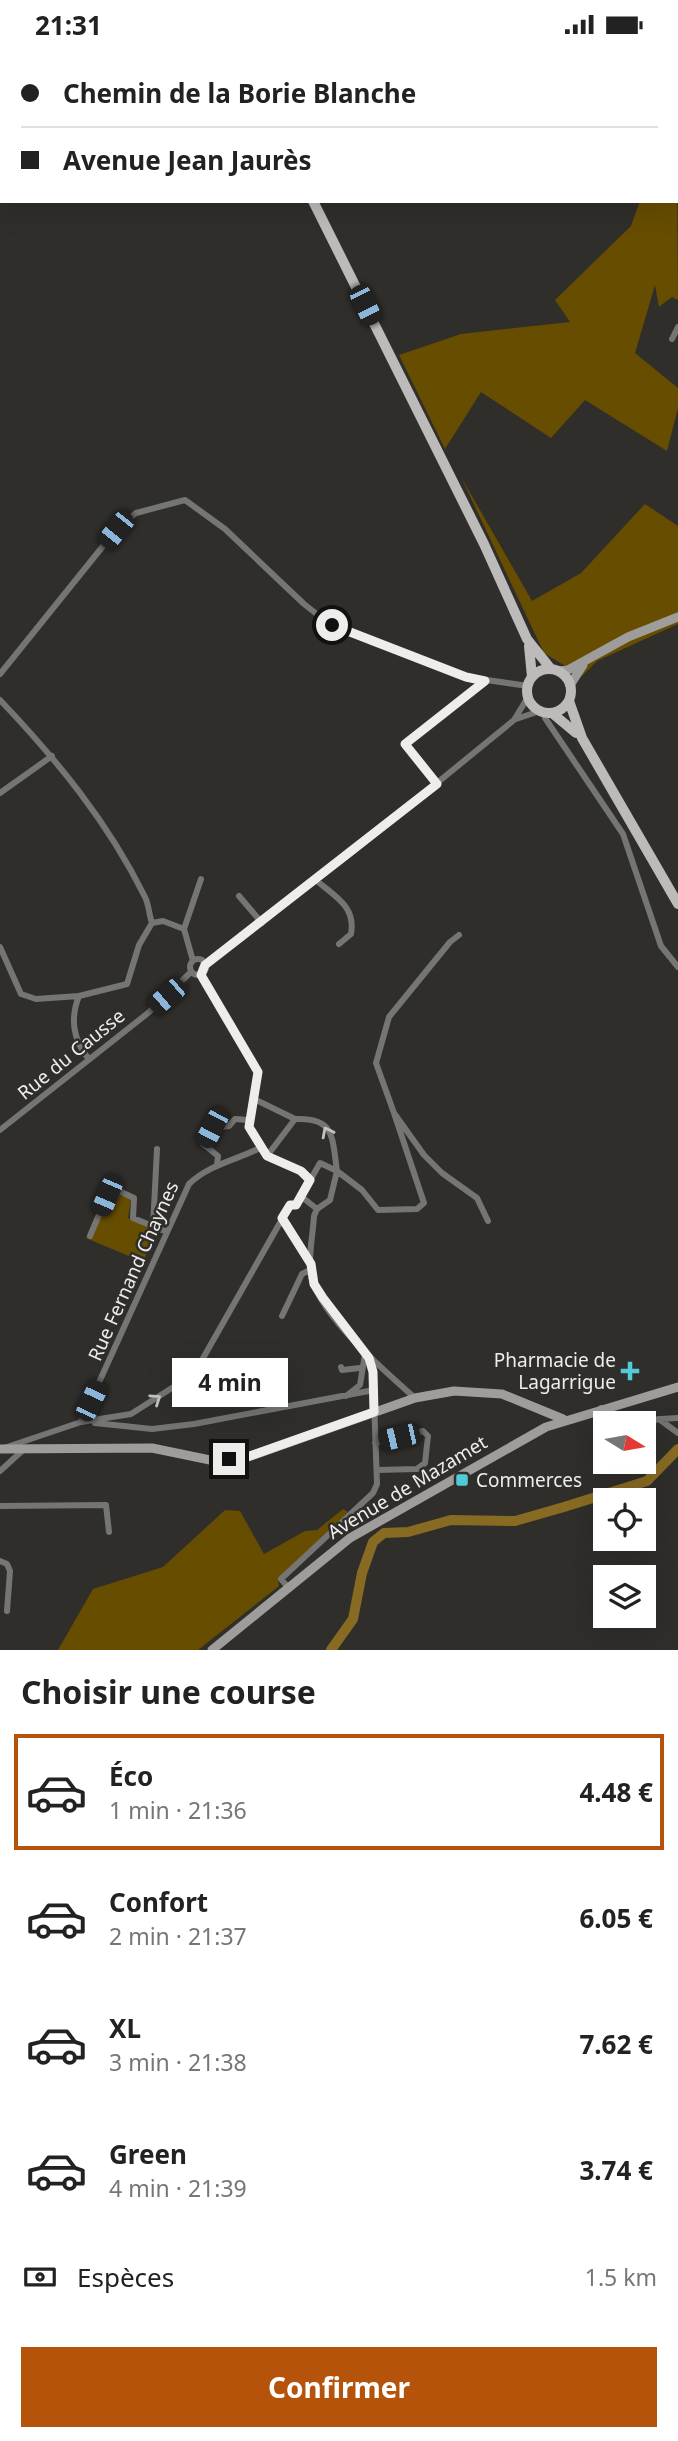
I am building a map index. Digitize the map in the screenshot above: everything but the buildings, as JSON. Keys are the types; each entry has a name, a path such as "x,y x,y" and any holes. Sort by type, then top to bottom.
{"main road":[{"path":"314,203 479,533 527,639 570,685 569,701 582,738 678,904"},
{"path":"527,639 530,687 546,712 582,738"},
{"path":"530,687 555,670"},
{"path":"546,712 569,701"}],"street":[{"path":"672,339 678,327"},
{"path":"0,674 116,530 136,513 185,500 225,529 304,604 332,625 466,677 530,687 514,720 262,923 205,965 201,975"},
{"path":"555,670 586,661 628,637 678,617"},
{"path":"570,685 586,661"},
{"path":"437,784 405,744 485,681"},
{"path":"0,700 52,756 104,823 146,898 152,923 139,945 127,985 79,996 36,999 21,994 0,947"},
{"path":"514,720 546,712 545,717 622,834 661,946 678,967"},
{"path":"0,793 52,756"},
{"path":"201,879 184,929 193,961 191,972 201,975 258,1072 248,1120 249,1127 267,1156 301,1171 310,1180"},
{"path":"316,880 351,912 354,919 351,934 339,944"},
{"path":"239,896 262,923"},
{"path":"152,923 163,921 184,929"},
{"path":"1,1449 81,1423 131,1414 154,1402 202,1360 282,1218 290,1205 296,1205 302,1197 320,1163 355,1183 379,1210 417,1209 424,1203 376,1063 389,1017 450,942 459,935"},
{"path":"193,961 200,960 205,965"},
{"name":"Rue du Causse","path":"0,1130 148,1013 191,972"},
{"path":"79,996 73,1009 76,1041 88,1058"},
{"path":"254,1099 295,1119 316,1118 324,1123 333,1142 337,1171 336,1183 327,1202 317,1209 310,1267 302,1275 282,1316"},
{"path":"394,1113 433,1164 477,1198 488,1221"},
{"path":"217,1165 218,1156 204,1144 212,1128 229,1126 235,1119 248,1120"},
{"path":"267,1156 295,1119"},
{"name":"Rue Fernand Chaynes","path":"81,1423 189,1184 204,1170 237,1160 262,1147"},
{"path":"153,1227 157,1149"},
{"path":"90,1236 107,1196 119,1191 134,1199 133,1218 167,1232"},
{"path":"302,1197 317,1209"},
{"path":"282,1218 310,1267 314,1284 332,1313 367,1356 415,1398"},
{"path":"345,1397 360,1385 360,1368 367,1356"},
{"path":"287,1586 281,1579 373,1493 377,1470 374,1390 367,1356"},
{"path":"341,1367 342,1370 360,1368"},
{"name":"Avenue de Mazamet","path":"212,1650 287,1586 350,1538 563,1419 678,1387"},
{"path":"93,1422 108,1426 152,1429 374,1390"},
{"path":"1,1449 22,1451 152,1448 210,1460 247,1457 415,1398 473,1390 502,1394 563,1419"},
{"path":"656,1420 678,1418"},
{"path":"659,1419 678,1433"},
{"path":"375,1443 424,1431 428,1436 425,1463 417,1469 377,1470"},
{"path":"0,1471 22,1451"},
{"path":"0,1506 106,1505 109,1532"},
{"path":"0,1561 7,1564 10,1571 7,1611"}],"shaded area":[{"path":"639,203 677,203 678,300 672,297 659,307 655,285 635,353 678,388 678,408 667,451 585,400 551,438 481,392 445,449 399,355 461,334 570,322 555,300 631,226"},
{"path":"461,477 532,601 581,573 645,504 678,526 678,624 597,661 582,676 544,653"},
{"path":"107,1188 131,1198 128,1218 156,1230 143,1262 86,1238"},
{"path":"343,1509 348,1512 278,1579 279,1586 198,1650 58,1650 93,1589 163,1567 225,1510 240,1511 264,1554 305,1531 317,1530"}],"waterway":[{"path":"331,1650 353,1619 362,1573 373,1542 384,1533 408,1532 451,1520 515,1521 647,1481 678,1449"}],"place":[{"name":"Pharmacie de Lagarrigue","path":"630,1371"},
{"name":"Commerces","path":"462,1480"}],"route":[{"path":"229,1459 247,1457 374,1412 375,1403 373,1372 369,1358 332,1313 314,1284 311,1264 282,1218 290,1205 296,1205 302,1197 310,1180 301,1171 267,1156 249,1127 248,1120 258,1084 258,1072 201,975 205,965 222,955 437,784 405,744 485,681 466,677 332,625"}]}
